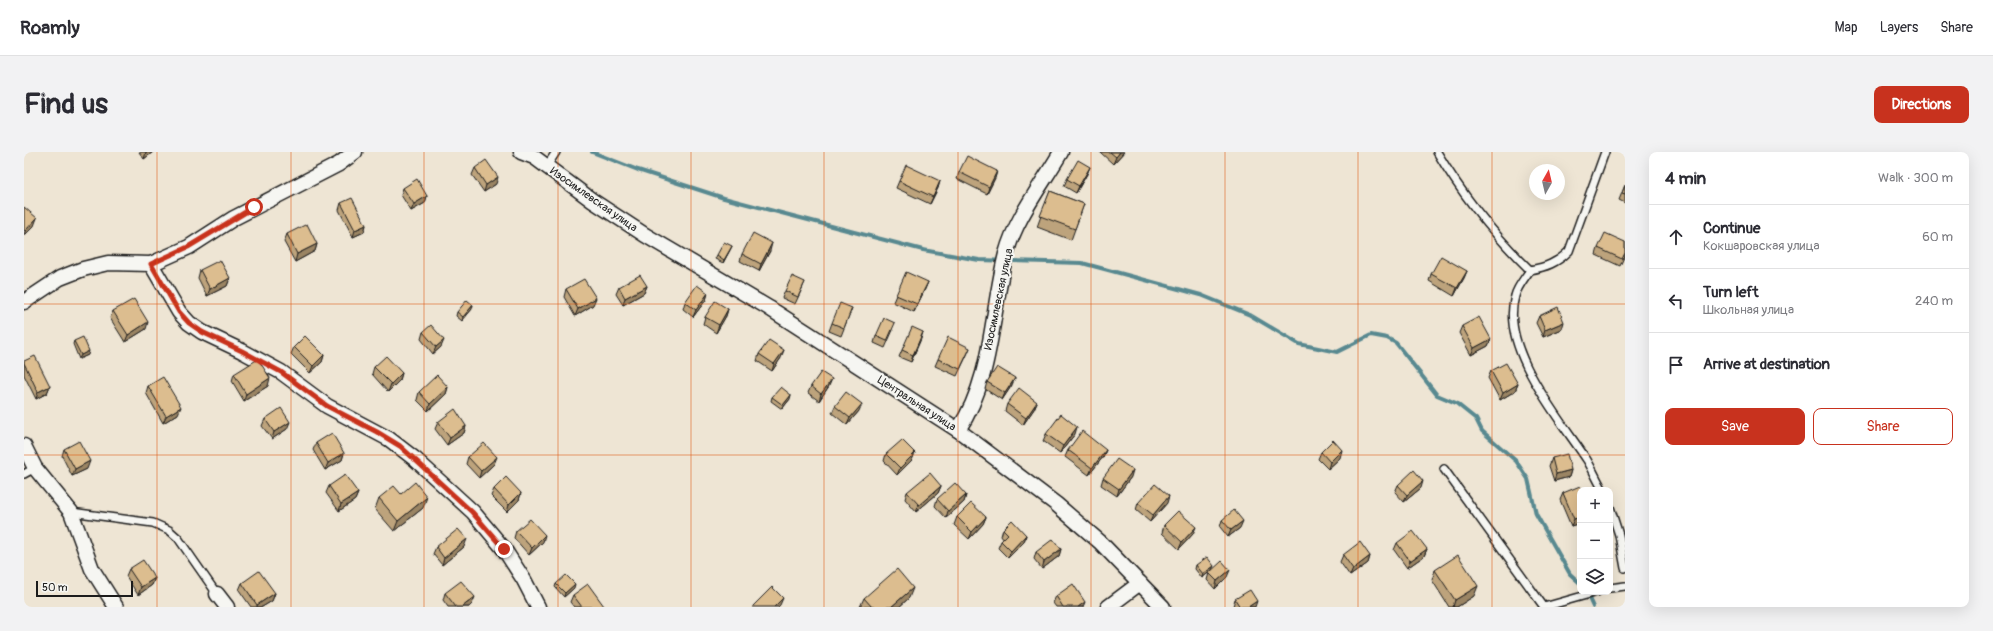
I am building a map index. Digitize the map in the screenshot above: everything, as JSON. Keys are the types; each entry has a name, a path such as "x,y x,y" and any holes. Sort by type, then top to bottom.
{"street":[{"path":"24,302 60,278 83,269 108,263 151,264 188,247 234,218 339,164 355,152"},
{"name":"Изосимлевская улица","path":"521,152 534,157 593,201 645,235"},
{"name":"Изосимлевская улица","path":"958,430 968,416 981,379 1006,253 1024,213 1060,152"},
{"name":"Центральная улица","path":"645,235 769,308 958,430 1056,504 1100,542 1163,607"},
{"path":"151,264 179,312 189,323 202,332 281,372 327,406 389,439 415,459 472,512 504,549 524,580 538,607"},
{"path":"24,446 30,471 71,512 92,568 116,607"},
{"path":"1108,607 1140,583"},
{"path":"217,594 227,607"}],"lane":[{"path":"547,166 556,152"},
{"path":"1437,152 1454,181 1500,241 1530,270"},
{"path":"1530,270 1544,268 1558,262 1569,252 1605,152"},
{"path":"1530,270 1515,296 1513,317 1516,342 1527,369 1549,406 1587,461 1601,487"},
{"path":"1444,470 1544,607 1586,595"},
{"path":"71,512 153,523 169,530 178,538 217,594"},
{"path":"1613,516 1619,535 1625,568"},
{"path":"1613,588 1625,586"}],"building":[{"path":"1110,152 1120,152 1116,157"},
{"path":"967,156 997,171 989,187 959,172"},
{"path":"486,160 498,177 486,185 475,168"},
{"path":"1078,160 1090,167 1079,186 1067,179"},
{"path":"906,165 940,181 933,197 899,181"},
{"path":"417,179 427,196 414,204 403,188"},
{"path":"1625,185 1625,194 1622,193"},
{"path":"1050,191 1084,204 1075,229 1040,216"},
{"path":"352,198 366,225 355,230 341,203"},
{"path":"24,207 37,218 25,231 24,230"},
{"path":"307,224 317,244 297,254 287,234"},
{"path":"753,233 772,243 761,264 742,254"},
{"path":"1605,233 1625,242 1625,253 1622,259 1598,248"},
{"path":"724,242 732,246 724,260 717,255"},
{"path":"1441,256 1467,271 1457,288 1431,274"},
{"path":"220,260 230,278 210,289 200,270"},
{"path":"906,272 928,282 917,304 896,295"},
{"path":"640,275 647,286 625,298 619,287"},
{"path":"792,276 805,282 798,297 785,291"},
{"path":"584,279 596,298 578,309 566,289"},
{"path":"697,285 708,293 696,310 685,302"},
{"path":"134,299 148,322 128,335 113,311"},
{"path":"467,300 473,305 463,317 457,312"},
{"path":"715,301 728,309 719,325 705,317"},
{"path":"840,303 852,308 844,328 832,323"},
{"path":"1558,307 1564,322 1545,330 1539,316"},
{"path":"1479,317 1491,339 1474,348 1462,326"},
{"path":"884,318 895,323 887,341 876,336"},
{"path":"431,325 444,340 436,347 423,332"},
{"path":"912,327 923,332 913,355 902,350"},
{"path":"305,336 324,355 313,366 294,347"},
{"path":"83,337 89,351 81,355 74,341"},
{"path":"948,337 970,348 960,369 938,359"},
{"path":"769,340 784,350 774,364 759,354"},
{"path":"35,356 50,386 38,392 24,363 24,361"},
{"path":"386,356 402,373 391,384 374,367"},
{"path":"258,359 270,378 246,394 234,374"},
{"path":"1506,363 1518,384 1503,393 1491,371"},
{"path":"997,367 1015,378 1005,393 987,382"},
{"path":"821,372 832,379 821,394 811,386"},
{"path":"437,375 448,387 430,404 419,392"},
{"path":"163,377 181,407 166,416 148,386"},
{"path":"781,387 791,395 783,405 772,397"},
{"path":"1019,388 1037,402 1026,418 1007,404"},
{"path":"846,392 862,404 850,418 835,406"},
{"path":"281,408 290,422 274,432 265,419"},
{"path":"455,409 466,426 450,438 438,422"},
{"path":"1061,414 1077,427 1063,446 1046,434"},
{"path":"1082,431 1106,450 1092,468 1068,450"},
{"path":"332,433 344,453 328,463 316,443"},
{"path":"902,440 915,453 900,468 886,454"},
{"path":"1333,440 1342,450 1330,462 1321,452"},
{"path":"79,441 90,461 75,469 64,449"},
{"path":"484,443 497,457 481,471 468,457"},
{"path":"1567,454 1571,470 1556,474 1552,458"},
{"path":"1117,459 1133,470 1119,489 1103,478"},
{"path":"1414,470 1423,481 1407,495 1398,485"},
{"path":"930,473 941,486 919,505 907,492"},
{"path":"345,475 358,493 341,504 329,486"},
{"path":"506,477 521,493 509,505 494,489"},
{"path":"415,482 427,497 398,521 379,498 394,486 401,494"},
{"path":"955,483 966,495 948,511 937,499"},
{"path":"1155,484 1169,496 1153,515 1138,503"},
{"path":"1577,487 1577,518 1574,519 1563,493"},
{"path":"971,503 986,517 972,532 957,517"},
{"path":"1234,510 1243,521 1231,530 1222,520"},
{"path":"1178,511 1196,527 1182,542 1164,525"},
{"path":"530,519 545,535 532,548 516,531"},
{"path":"1012,520 1026,535 1011,551 1001,541 1008,534 1003,529"},
{"path":"458,529 467,539 444,558 436,547"},
{"path":"1413,531 1427,549 1410,561 1397,543"},
{"path":"1053,539 1061,549 1044,562 1036,552"},
{"path":"1360,542 1370,556 1353,569 1343,555"},
{"path":"1458,555 1478,586 1455,600 1435,570"},
{"path":"1207,557 1214,566 1203,574 1196,565"},
{"path":"143,560 155,578 141,587 129,569"},
{"path":"1222,561 1230,570 1217,581 1209,573"},
{"path":"897,569 913,588 891,607 872,607 864,598"},
{"path":"259,571 275,593 257,605 242,583"},
{"path":"566,575 575,584 565,593 556,584"},
{"path":"461,581 475,597 462,607 456,607 445,593"},
{"path":"588,584 604,606 582,607 573,595"},
{"path":"1073,584 1085,602 1078,607 1063,607 1056,596"},
{"path":"772,587 783,598 774,607 752,607"},
{"path":"1250,590 1257,601 1248,607 1240,607 1235,599"}],"waterway":[{"path":"592,152 638,170 724,198 923,250 979,260 1082,263 1201,295 1250,315 1299,344 1337,352 1371,335 1387,338 1396,343 1437,395 1456,403 1476,419 1482,431 1516,461 1528,479 1536,514 1570,574 1577,580"},
{"path":"1587,595 1593,607"}],"route":[{"path":"254,207 188,247 151,264 179,312 189,323 202,332 281,372 306,392 327,406 377,432 400,446 472,512 504,549"}]}
